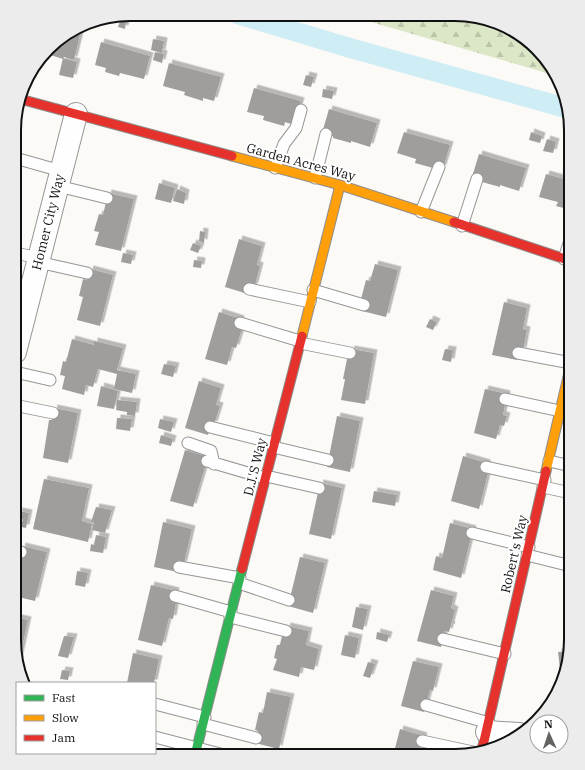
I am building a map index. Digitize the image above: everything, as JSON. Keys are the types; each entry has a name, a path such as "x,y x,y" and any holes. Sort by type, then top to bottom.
{"street":[{"name":"Garden Acres Way","path":"25,100 340,185 564,259"},
{"name":"Homer City Way","path":"21,317 39,260 76,114"},
{"name":"D.J.'S Way","path":"197,749 340,185"},
{"name":"Robert's Way","path":"486,735 564,394"},
{"path":"486,735 510,734"}],"lane":[{"path":"275,168 284,144 296,128 301,110"},
{"path":"315,178 326,134"},
{"path":"21,161 59,179 106,198"},
{"path":"421,212 439,167"},
{"path":"462,226 477,179"},
{"path":"21,255 87,273"},
{"path":"249,289 310,302"},
{"path":"313,290 364,305"},
{"path":"240,323 300,342 350,354"},
{"path":"518,353 564,362"},
{"path":"21,374 50,380"},
{"path":"505,399 560,411"},
{"path":"21,406 53,413"},
{"path":"210,427 328,460"},
{"path":"188,443 211,452 210,462 266,477 319,488"},
{"path":"549,461 564,464"},
{"path":"486,467 564,491"},
{"path":"472,533 564,564"},
{"path":"179,567 239,581 290,600"},
{"path":"175,596 231,615 286,631"},
{"path":"443,639 505,654"},
{"path":"156,704 256,738"},
{"path":"426,705 486,735"},
{"path":"156,737 190,749"},
{"path":"422,741 460,749"}],"green space":[{"path":"368,21 455,21 484,25 497,29 516,39 537,58 548,74"}],"building":[{"path":"120,21 126,22 125,29 118,27"},
{"path":"78,34 80,35 74,60 64,57 63,59 51,55 69,39"},
{"path":"153,39 164,41 162,53 151,50"},
{"path":"101,42 150,56 144,79 120,73 119,76 105,72 106,68 95,65"},
{"path":"155,52 164,54 162,63 153,60"},
{"path":"63,58 77,62 73,78 59,75"},
{"path":"169,63 221,77 214,101 203,98 203,101 184,95 185,92 163,86"},
{"path":"306,75 314,77 311,87 303,85"},
{"path":"254,88 301,101 294,125 285,122 284,126 263,120 264,116 247,112"},
{"path":"323,89 334,91 332,99 322,97"},
{"path":"329,109 377,123 370,147 351,141 351,143 333,138 333,136 322,133"},
{"path":"404,132 450,145 443,168 433,168 415,163 416,159 397,153"},
{"path":"531,132 542,136 540,143 529,140"},
{"path":"547,139 556,142 553,153 543,151"},
{"path":"479,154 526,168 519,191 500,185 500,187 482,182 482,180 472,177"},
{"path":"546,174 564,179 564,208 556,206 558,202 539,197"},
{"path":"159,183 175,188 171,203 155,199"},
{"path":"177,189 186,193 184,204 173,201"},
{"path":"108,193 134,199 121,251 95,245 99,232 94,231 99,214 103,215"},
{"path":"200,231 205,232 204,243 199,241"},
{"path":"239,239 262,246 257,265 260,266 255,285 248,294 225,287"},
{"path":"193,243 201,246 198,253 190,250"},
{"path":"123,253 133,255 131,264 121,262"},
{"path":"194,260 202,261 201,268 193,267"},
{"path":"375,264 398,270 386,317 362,311 365,300 361,299 366,280 370,281"},
{"path":"90,269 113,275 100,326 77,320 83,297 79,296 83,279 87,280"},
{"path":"504,302 527,308 523,329 527,330 523,351 519,350 517,360 492,355"},
{"path":"219,312 241,319 238,328 242,329 236,348 232,347 227,365 205,359"},
{"path":"430,319 437,322 433,330 426,327"},
{"path":"72,339 94,345 94,341 123,348 117,370 136,374 132,393 114,389 117,374 98,369 93,387 86,385 84,395 62,389 65,376 60,375 63,361 66,362"},
{"path":"351,349 374,353 365,404 341,400 345,379 343,379 347,359 349,359"},
{"path":"445,349 453,350 451,362 442,360"},
{"path":"164,364 176,366 173,377 161,374"},
{"path":"199,381 221,388 216,405 220,406 214,425 211,423 208,435 185,428"},
{"path":"101,386 118,391 114,409 97,406"},
{"path":"485,389 507,394 503,415 507,416 504,426 500,425 496,439 474,433"},
{"path":"117,400 137,402 135,416 127,415 127,412 116,410"},
{"path":"54,408 78,413 68,463 43,458 49,420 52,420"},
{"path":"337,416 360,421 350,472 327,467"},
{"path":"117,418 132,419 130,431 116,429"},
{"path":"160,419 174,422 171,432 158,428"},
{"path":"161,435 173,439 171,446 159,443"},
{"path":"185,450 208,457 193,507 170,501"},
{"path":"463,456 487,463 488,473 479,509 451,501"},
{"path":"44,479 89,488 82,521 92,524 88,542 33,529"},
{"path":"320,483 342,488 331,539 309,534"},
{"path":"374,491 397,495 395,506 372,502"},
{"path":"96,507 112,510 105,533 92,530 94,522 91,522"},
{"path":"21,511 29,513 26,528 21,527"},
{"path":"163,522 192,529 184,563 178,572 154,567"},
{"path":"450,523 473,529 461,578 433,570 436,556 442,558"},
{"path":"96,535 106,537 103,553 90,551 91,544 94,545"},
{"path":"22,546 47,552 35,601 21,598"},
{"path":"300,557 325,563 313,613 288,606"},
{"path":"77,571 88,573 85,587 75,585"},
{"path":"151,585 176,591 173,603 176,603 173,619 169,618 162,646 138,640"},
{"path":"431,590 454,596 451,608 455,610 449,632 445,631 441,647 417,641"},
{"path":"356,607 368,609 363,630 352,627"},
{"path":"21,618 28,620 21,650"},
{"path":"287,626 309,631 306,645 319,649 314,670 301,667 299,677 273,670 277,659 274,658 277,645 280,645 282,636 285,637"},
{"path":"377,632 389,635 387,642 376,639"},
{"path":"345,635 359,638 355,658 341,655"},
{"path":"64,636 74,637 68,658 58,656"},
{"path":"558,652 563,652 560,669"},
{"path":"133,653 159,659 154,682 127,682"},
{"path":"413,661 439,667 433,691 430,690 424,712 401,706"},
{"path":"368,662 375,664 370,678 363,676"},
{"path":"62,670 70,671 68,680 60,679"},
{"path":"267,692 291,697 279,749 255,743 258,731 255,730 259,712 263,713"},
{"path":"400,729 424,736 420,749 395,749"}],"waterway":[{"path":"260,21 350,48 562,107"}],"traffic: fast":[{"path":"197,749 242,569"}],"traffic: slow":[{"path":"232,156 340,185 454,222"},
{"path":"302,336 340,185"},
{"path":"546,471 564,394"}],"traffic: jam":[{"path":"25,100 232,156"},
{"path":"454,222 564,259"},
{"path":"242,569 302,336"},
{"path":"483,745 546,471"}]}
